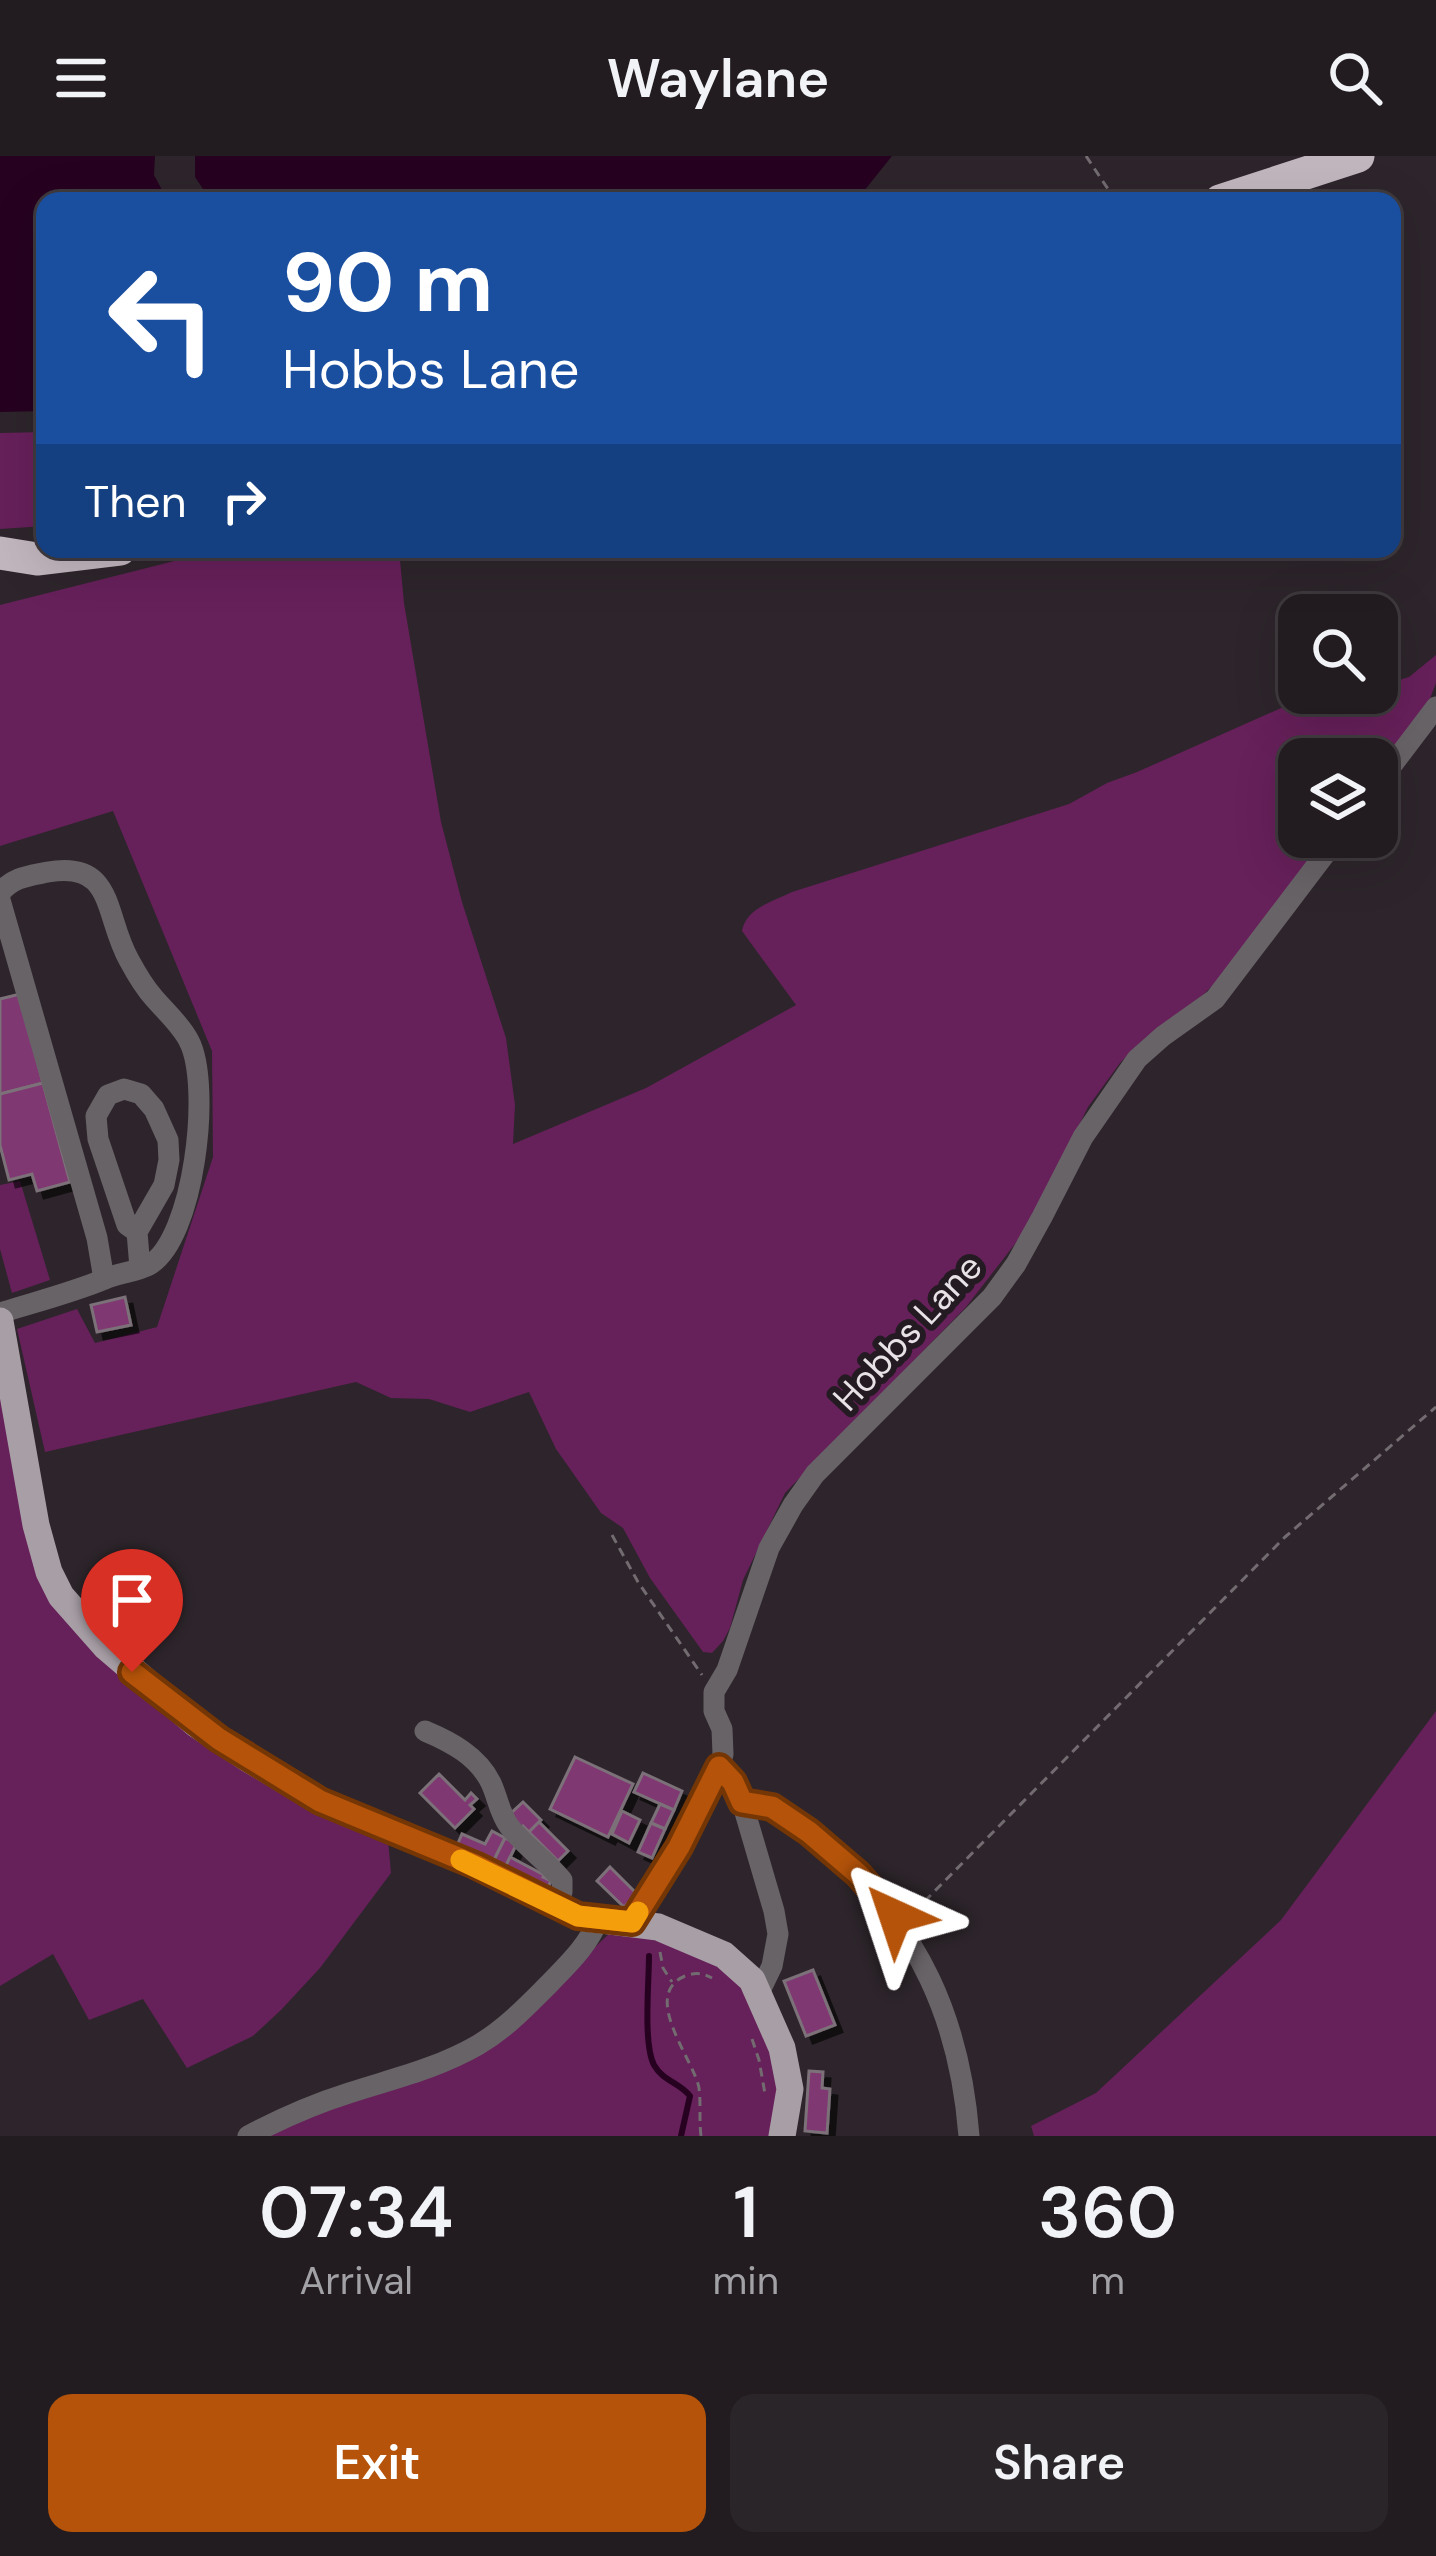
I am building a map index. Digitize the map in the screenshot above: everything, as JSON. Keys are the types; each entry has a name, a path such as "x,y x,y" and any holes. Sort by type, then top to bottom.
{"highway":[{"path":"1248,192 1358,156"},
{"path":"0,553 45,558"},
{"path":"0,579 37,559"}],"main road":[{"path":"0,1317 36,1525 50,1572 61,1596 106,1647 196,1724 350,1815 475,1865 578,1916 645,1924 724,1955 752,1980 788,2068 789,2107 782,2136"}],"street":[{"path":"1398,757 1436,707"},
{"name":"Hobbs Lane","path":"713,1692 727,1670 769,1548 793,1504 815,1474 992,1297 1034,1232 1083,1137 1126,1073 1163,1036 1215,999 1321,858"},
{"path":"0,1317 150,1265 169,1246 198,1145 200,1089 190,1042 127,957 101,889 88,873 71,868 10,881 0,897 97,1238 104,1279"},
{"path":"137,1232 128,1225 98,1139 96,1116 108,1095 124,1089 141,1094 154,1109 168,1140 164,1185 137,1232 140,1268"},
{"path":"645,1924 723,1754 713,1692"},
{"path":"425,1731 453,1743 480,1766 513,1831 562,1880 555,1906"},
{"path":"719,1767 742,1802 774,1911 778,1934 772,1966 759,1993"},
{"path":"742,1802 772,1807 809,1832 858,1874 901,1926 952,2035 965,2087 969,2136"},
{"path":"248,2136 347,2093 427,2071 481,2043 517,2016 561,1971 591,1938 598,1920"}],"path":[{"path":"1086,156 1110,192"},
{"path":"901,1926 1285,1537 1436,1407"},
{"path":"612,1535 713,1692"},
{"path":"645,1924 657,1936 663,1968 673,1984 668,2006 699,2088 701,2136"},
{"path":"673,1984 694,1973 713,1978"},
{"path":"746,2024 759,2060 765,2107"}],"shaded area":[{"path":"0,156 155,156 154,175 163,192 36,192 36,411 0,412"},
{"path":"195,156 892,156 863,192 205,192 195,177"},
{"path":"36,432 36,527 0,529 0,433"},
{"path":"186,558 400,558 441,822 506,1038 515,1105 513,1144 646,1088 796,1005 742,931 754,911 768,903 1069,804 1278,709 1278,714 1398,714 1398,680 1436,655 1436,683 1426,709 1398,742 1398,738 1278,738 1278,858 1310,858 1223,975 1120,1063 1088,1107 1018,1240 966,1307 785,1493 743,1580 730,1628 712,1653 703,1652 650,1578 623,1528 601,1513 556,1449 529,1392 470,1412 429,1399 391,1398 356,1382 45,1452 17,1329 77,1309 95,1343 157,1327 213,1157 212,1051 113,811 0,846 0,605"},
{"path":"20,1181 50,1280 12,1293 0,1249 0,1185"},
{"path":"0,1389 86,1640 388,1839 391,1873 320,1968 253,2036 187,2068 143,1999 89,2020 53,1954 0,1986"},
{"path":"1436,1711 1436,2136 1034,2136 1031,2126 1096,2093 1281,1920"},
{"path":"612,1931 692,1948 744,1987 780,2072 773,2136 265,2136 389,2088 555,1985"}],"building":[{"path":"20,994 43,1083 0,1094 0,999"},
{"path":"43,1083 70,1182 37,1191 32,1174 9,1180 0,1145 0,1094"},
{"path":"125,1297 131,1325 97,1332 91,1305"},
{"path":"575,1757 633,1784 608,1837 550,1809"},
{"path":"643,1773 682,1791 674,1810 634,1792"},
{"path":"439,1774 465,1800 471,1793 477,1799 470,1805 474,1809 455,1828 420,1793"},
{"path":"523,1802 541,1820 529,1832 510,1814"},
{"path":"660,1804 674,1810 665,1829 651,1823"},
{"path":"622,1811 640,1820 629,1843 612,1834"},
{"path":"539,1822 568,1851 558,1861 529,1832"},
{"path":"651,1823 665,1829 652,1858 638,1852"},
{"path":"492,1831 505,1838 491,1866 455,1850 462,1834 485,1844"},
{"path":"505,1838 517,1843 503,1872 491,1866"},
{"path":"510,1857 551,1881 545,1894 503,1872"},
{"path":"610,1867 637,1894 624,1907 597,1881"},
{"path":"813,1970 835,2025 806,2036 784,1981"},
{"path":"809,2071 823,2072 822,2088 830,2089 827,2133 805,2131"}],"waterway":[{"path":"649,1956 651,2055 658,2070 690,2096 681,2136"}],"slow traffic":[{"path":"461,1860 578,1916 632,1922 638,1912"}],"route":[{"path":"132,1672 219,1739 320,1801 475,1865 578,1916 632,1922 679,1847 719,1767 742,1802 772,1807 809,1832 858,1874 895,1916"}]}
